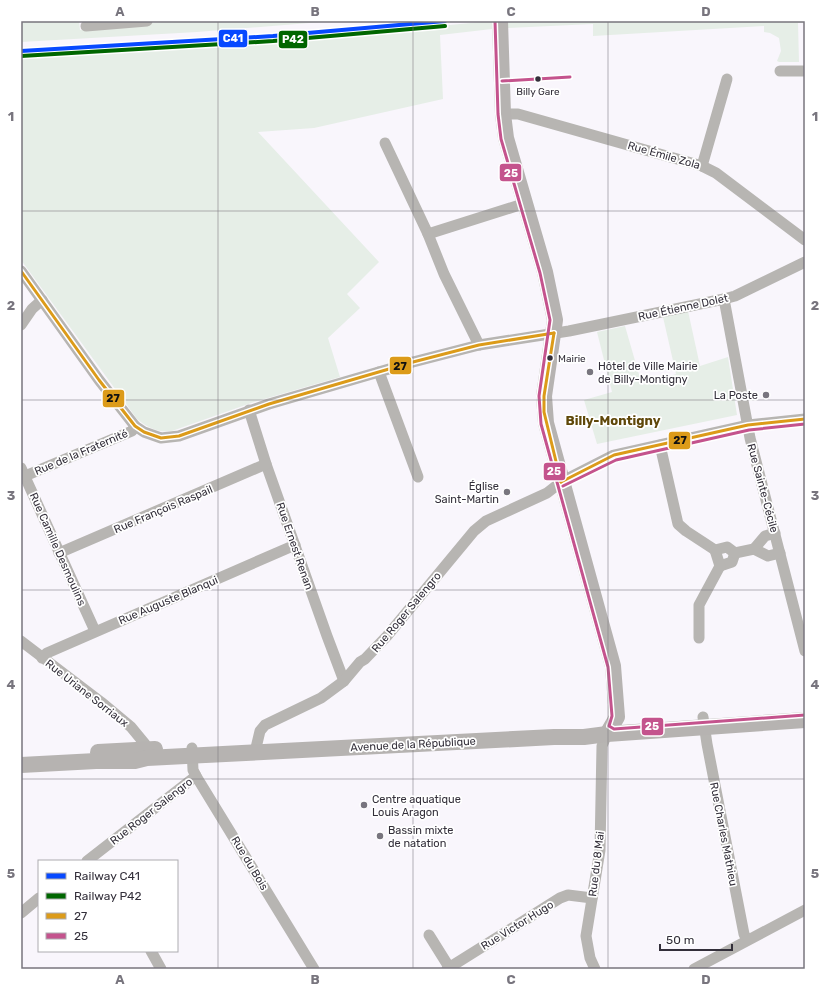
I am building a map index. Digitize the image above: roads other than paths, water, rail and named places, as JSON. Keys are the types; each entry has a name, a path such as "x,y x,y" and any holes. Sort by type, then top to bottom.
{"main road":[{"path":"500,23 503,114 506,138 526,203 552,300 555,320 544,396 544,412 561,482 613,666 616,717 610,729"},
{"name":"Avenue de la République","path":"21,755 147,754 610,729 704,722 805,710"},
{"name":"Avenue de la République","path":"704,722 805,720"},
{"name":"Avenue de la République","path":"21,765 96,761 135,762 147,754"}],"street":[{"path":"86,26 147,21"},
{"path":"780,71 805,71"},
{"path":"702,166 726,79"},
{"name":"Rue Émile Zola","path":"503,114 518,114 702,166 716,173 805,240"},
{"path":"385,143 428,234 444,274 479,345"},
{"path":"428,234 526,203"},
{"name":"Rue Étienne Dolet","path":"135,426 152,436 169,438 249,410 379,372 479,345 554,333 735,296 805,262"},
{"path":"21,271 99,380 135,426"},
{"name":"Rue Sainte-Cécile","path":"724,299 748,425 805,651"},
{"path":"21,325 32,309 42,300"},
{"path":"379,372 418,477"},
{"name":"Rue Ernest Renan","path":"249,410 266,464 336,664 344,681"},
{"name":"Rue Roger Salengro","path":"255,748 260,731 265,725 321,698 344,681 360,662 365,659 387,636 474,531 486,520 546,493 561,482 614,455 748,425 805,419"},
{"name":"Rue de la Fraternité","path":"23,472 132,431 135,426"},
{"path":"660,445 678,524 715,550 720,566"},
{"name":"Rue François Raspail","path":"59,553 266,464"},
{"name":"Rue Camille Desmoulins","path":"23,472 95,631"},
{"path":"715,550 727,547 735,553 754,549 765,536 776,533"},
{"name":"Rue Auguste Blanqui","path":"42,658 47,653 95,631 295,545"},
{"path":"754,549 768,556 780,553"},
{"path":"699,638 698,605 720,566 732,562 735,553"},
{"name":"Rue Uriane Sorriaux","path":"21,641 101,702 131,727 141,737 147,754"},
{"name":"Rue Charles Mathieu","path":"704,722 744,934 747,940"},
{"name":"Rue du 8 Mai","path":"595,969 590,958 586,936 600,850 602,746 610,729"},
{"name":"Rue du Bois","path":"192,751 193,770 196,776 314,969"},
{"name":"Rue Roger Salengro","path":"92,859 196,776"},
{"name":"Rue Victor Hugo","path":"448,968 560,898 568,895 592,898"},
{"path":"21,913 38,899"},
{"path":"694,969 805,910"},
{"path":"429,935 448,968"},
{"path":"151,952 161,969"}],"rail line":[{"name":"C41","path":"21,51 273,36 445,21"},
{"name":"P42","path":"21,56 273,41 445,26"}],"place":[{"name":"Billy Gare","path":"538,79"},
{"name":"Mairie","path":"550,358"},
{"name":"Hôtel de Ville Mairie de Billy-Montigny","path":"590,372"},
{"name":"La Poste","path":"766,395"},
{"name":"Église Saint-Martin","path":"507,492"},
{"name":"Centre aquatique Louis Aragon","path":"364,805"},
{"name":"Bassin mixte de natation","path":"380,836"}],"district":[{"name":"Billy-Montigny","path":"613,420"}]}
